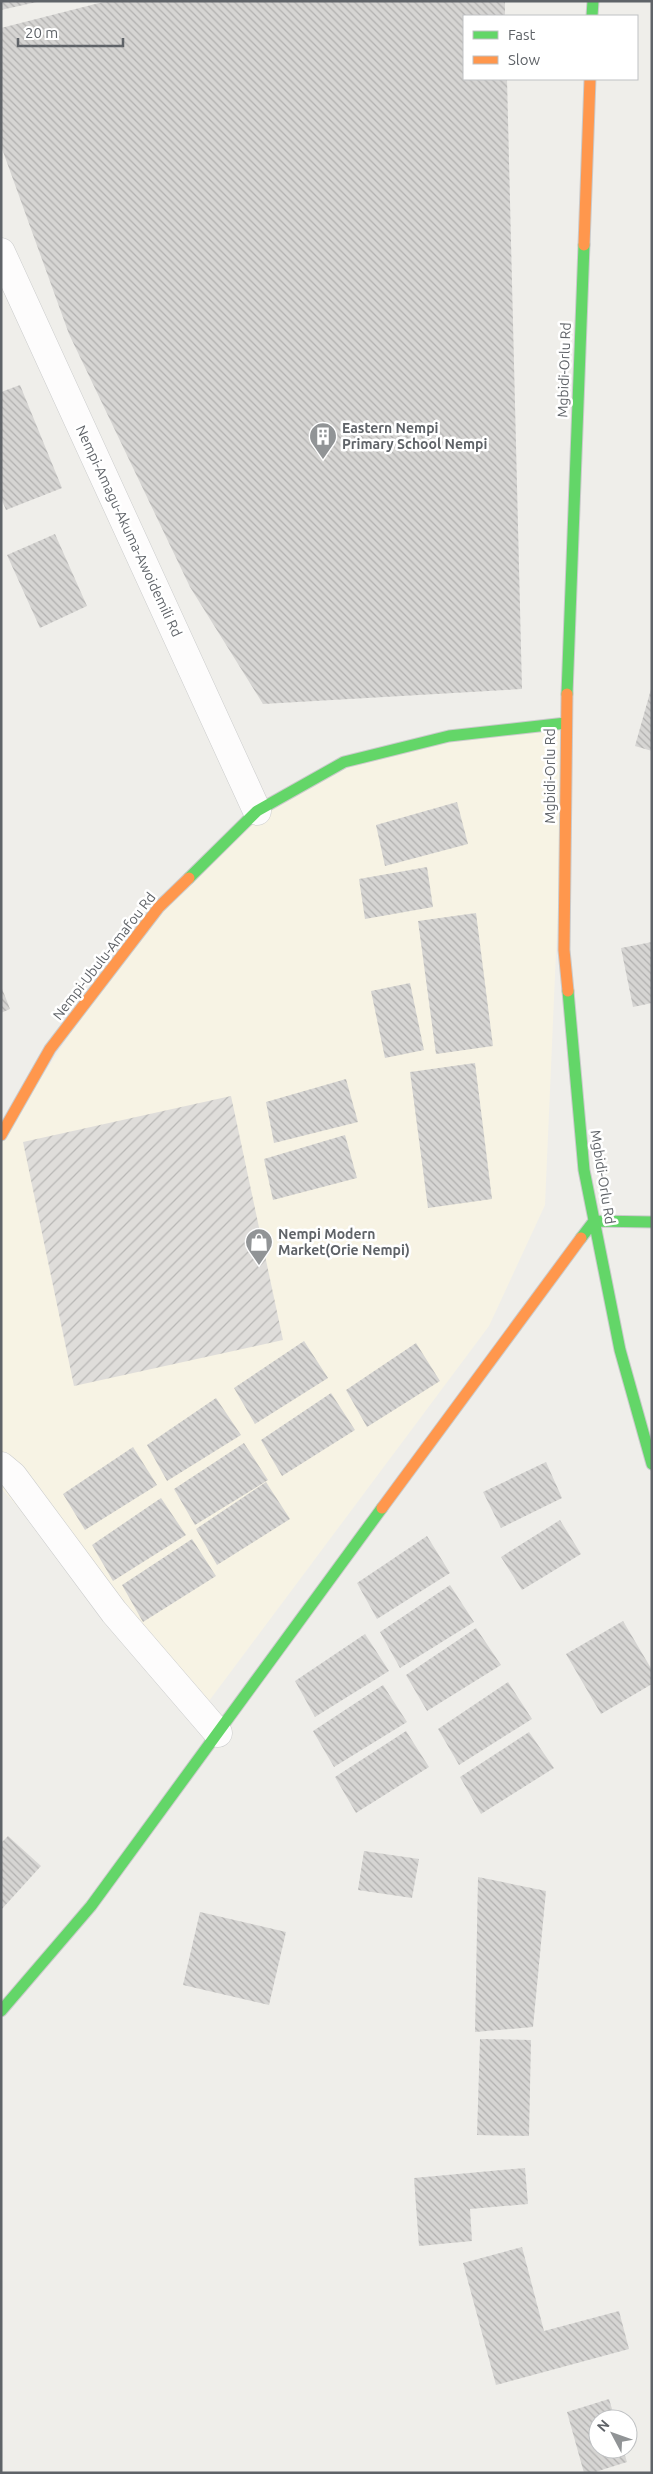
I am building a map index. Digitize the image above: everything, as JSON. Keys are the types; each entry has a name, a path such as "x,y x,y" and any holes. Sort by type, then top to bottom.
{"street":[{"path":"592,15 593,1"},
{"name":"Mgbidi-Orlu Rd","path":"590,80 566,723 564,950 584,1170 620,1350 652,1464"},
{"name":"Nempi-Amagu-Akuma-Awoidemili Rd","path":"1,252 257,811"},
{"name":"Nempi-Ubulu-Amafou Rd","path":"1,1135 50,1048 159,907 257,811 344,762 449,736 566,723"},
{"path":"1,2011 91,1906 594,1221 652,1222"},
{"path":"1,1466 13,1476 114,1612 218,1733"}],"shaded area":[{"name":"Nempi Modern Market(Orie Nempi)","path":"566,723 545,1205 489,1326 200,1713 1,1488 1,1138 130,944 257,811 373,755"},
{"path":"231,1096 283,1340 74,1386 23,1142"}],"building":[{"path":"1,1 37,1 37,2 1,10"},
{"name":"Eastern Nempi Primary School Nempi","path":"107,1 505,1 505,15 463,15 463,80 507,80 522,689 263,704 190,587 69,334 1,146 1,28"},
{"path":"20,385 62,488 6,510 1,498 1,392"},
{"path":"55,534 87,606 40,628 7,555"},
{"path":"652,689 652,751 635,746"},
{"path":"457,802 468,844 385,866 376,825"},
{"path":"427,867 433,907 365,919 359,879"},
{"path":"476,913 493,1046 436,1054 418,921"},
{"path":"652,942 652,1003 633,1007 621,948"},
{"path":"410,983 424,1050 385,1058 371,991"},
{"path":"1,986 10,1009 1,1013"},
{"path":"475,1063 492,1199 428,1208 410,1072"},
{"path":"346,1079 358,1122 274,1143 266,1102"},
{"path":"345,1135 357,1178 273,1200 264,1159"},
{"path":"304,1341 328,1378 255,1424 234,1388"},
{"path":"416,1343 440,1381 367,1427 346,1390"},
{"path":"331,1393 355,1430 282,1476 261,1440"},
{"path":"216,1398 241,1435 167,1481 147,1445"},
{"path":"244,1443 268,1480 195,1525 174,1489"},
{"path":"133,1447 157,1485 85,1530 63,1494"},
{"path":"546,1462 562,1498 501,1528 483,1492"},
{"path":"266,1482 290,1519 217,1565 196,1529"},
{"path":"161,1498 186,1535 113,1581 92,1545"},
{"path":"560,1520 581,1554 522,1590 501,1557"},
{"path":"427,1536 450,1573 377,1619 357,1583"},
{"path":"192,1539 216,1576 143,1622 122,1585"},
{"path":"450,1585 474,1622 400,1668 380,1632"},
{"path":"623,1621 652,1670 652,1684 601,1714 566,1654"},
{"path":"476,1628 501,1665 427,1711 406,1675"},
{"path":"365,1634 389,1671 315,1717 295,1681"},
{"path":"508,1682 532,1719 459,1765 438,1729"},
{"path":"383,1685 407,1722 334,1767 313,1731"},
{"path":"406,1731 429,1767 356,1813 335,1777"},
{"path":"529,1732 554,1768 481,1814 460,1777"},
{"path":"8,1836 41,1866 1,1910 1,1843"},
{"path":"364,1851 419,1859 412,1898 358,1890"},
{"path":"478,1877 546,1891 533,2027 475,2032"},
{"path":"200,1912 286,1932 269,2005 183,1985"},
{"path":"480,2039 531,2040 529,2136 477,2135"},
{"path":"525,2168 528,2204 470,2209 472,2241 419,2246 414,2178"},
{"path":"522,2247 544,2331 619,2311 629,2349 496,2385 463,2263"},
{"path":"609,2399 612,2409 588,2409 588,2459 626,2459 627,2462 592,2473 584,2473 567,2412"}],"traffic: fast":[{"path":"592,15 593,1"},
{"path":"567,694 584,245"},
{"path":"189,878 257,811 344,762 449,736 566,723"},
{"path":"568,991 584,1170 620,1350 652,1464"},
{"path":"581,1238 594,1221 652,1222"},
{"path":"1,2011 91,1906 382,1508"}],"traffic: slow":[{"path":"584,245 590,80"},
{"path":"567,694 564,950 568,991"},
{"path":"1,1135 50,1049 159,907 189,878"},
{"path":"382,1508 581,1238"}],"place":[{"name":"Eastern Nempi Primary School Nempi","path":"323,460"},
{"name":"Nempi Modern Market(Orie Nempi)","path":"259,1266"}]}
